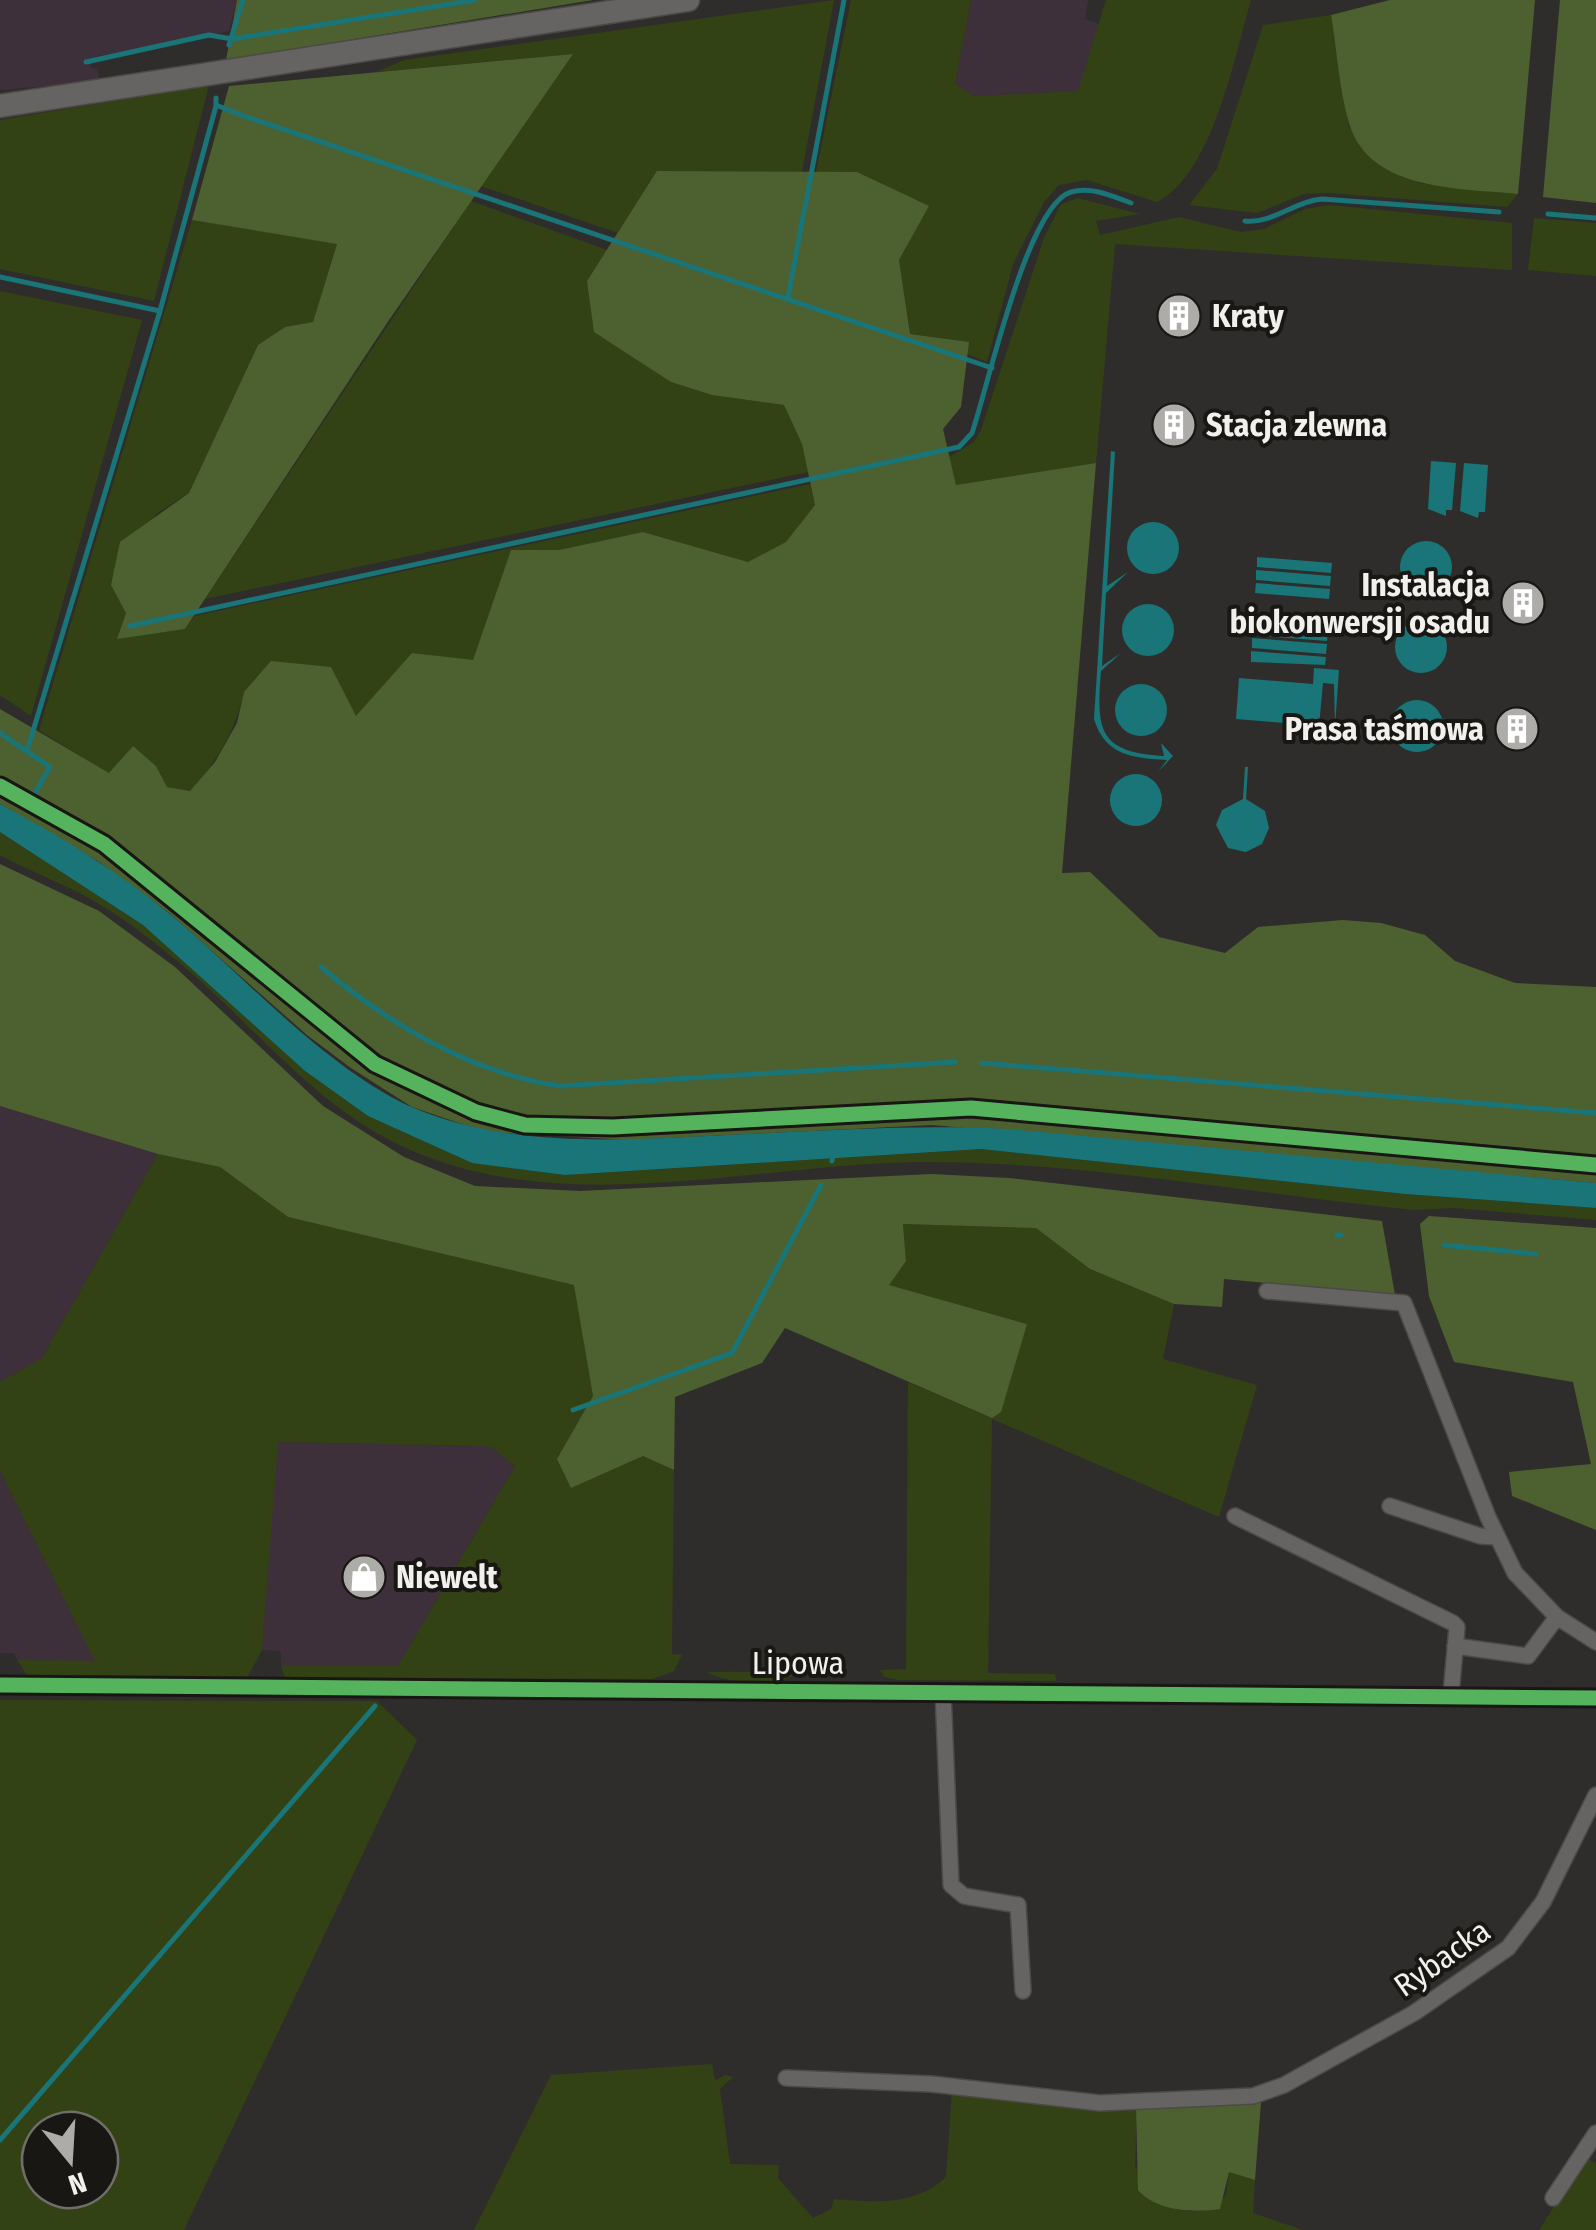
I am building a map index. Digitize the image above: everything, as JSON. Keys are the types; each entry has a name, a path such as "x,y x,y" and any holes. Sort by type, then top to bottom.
{"main road":[{"path":"0,106 688,0"}],"street":[{"path":"1267,1291 1404,1303 1515,1573 1557,1617 1596,1642"},
{"path":"1390,1506 1480,1536 1497,1537"},
{"path":"1236,1516 1453,1623 1452,1694"},
{"path":"1455,1646 1528,1656 1557,1617"},
{"name":"Lipowa","path":"0,1686 1596,1698"},
{"path":"943,1691 951,1885 964,1896 1018,1906 1024,1991"},
{"name":"Rybacka","path":"786,2078 946,2085 1100,2103 1253,2096 1284,2084 1414,2013 1508,1948 1543,1902 1596,1796"},
{"path":"1553,2198 1596,2133"}],"shaded area":[{"path":"0,0 237,0 229,31 94,57 90,67 98,69 99,82 0,90"},
{"path":"971,0 1088,0 1085,19 1099,24 1079,91 974,96 955,84"},
{"path":"0,1106 158,1154 42,1358 0,1382"},
{"path":"277,1442 491,1447 515,1466 398,1666 281,1666 281,1651 262,1650"},
{"path":"0,1471 96,1662 18,1660 13,1653 0,1653"}],"green space":[{"path":"237,0 593,0 226,60"},
{"path":"834,0 802,172 658,171 618,233 481,186 572,54 377,72 404,60"},
{"path":"851,0 971,0 955,84 974,96 1078,91 1106,0 1251,0 1219,112 1193,167 1176,188 1157,202 1087,180 1059,185 1044,202 1013,264 987,362 967,354 968,342 910,334 899,260 928,207 857,172 816,172"},
{"path":"1390,0 1535,0 1518,194 1420,182 1376,162 1360,146 1349,123 1340,83 1331,15"},
{"path":"1560,0 1596,0 1596,203 1543,197"},
{"path":"1331,15 1349,127 1419,183 1518,194 1507,207 1328,193 1304,194 1257,213 1189,205 1217,169 1263,25"},
{"path":"573,54 389,320 185,629 117,639 126,613 111,585 120,542 189,493 258,345 285,327 313,322 337,244 192,220 229,86"},
{"path":"209,85 154,301 0,269 0,120"},
{"path":"657,171 857,172 929,206 899,260 910,334 969,342 961,407 943,429 956,485 1096,463 1062,873 1090,872 1159,937 1225,953 1258,927 1343,920 1381,923 1425,935 1455,961 1515,983 1596,987 1596,1183 932,1125 630,1140 485,1132 412,1107 351,1068 307,1035 169,913 99,862 0,804 0,709 109,773 133,746 156,766 167,787 190,791 215,762 237,723 244,692 271,661 331,667 356,716 412,653 473,660 511,550 559,550 643,532 748,562 786,542 815,505 802,444 784,405 712,395 671,382 594,332 587,281"},
{"path":"1078,198 1140,214 1096,221 1100,235 1179,217 1241,232 1264,229 1305,209 1330,205 1512,223 1512,270 1115,244 1096,463 956,485 949,457 974,442 981,430 1044,238 1061,204"},
{"path":"471,201 607,250 587,281 712,395 784,405 802,444 808,472 205,599"},
{"path":"1534,218 1596,223 1596,276 1528,270"},
{"path":"192,220 337,243 313,322 285,327 258,345 189,493 156,514 112,585 126,613 118,638 185,629 194,616 810,484 815,505 787,542 748,562 643,532 559,550 511,551 473,661 412,653 356,717 244,692 224,745 191,791 167,787 156,766 132,747 109,774 39,730"},
{"path":"0,291 142,320 31,716 0,695"},
{"path":"0,832 143,925 305,1071 368,1116 472,1163 565,1175 981,1149 1405,1194 1596,1208 1596,1220 1454,1208 1414,1210 1104,1173 981,1163 856,1165 660,1183 594,1185 530,1181 467,1169 406,1148 343,1111 182,965 140,932 84,896 0,855"},
{"path":"0,864 99,911 175,967 323,1106 404,1157 475,1186 580,1191 931,1174 1009,1178 1382,1221 1395,1295 1224,1279 1222,1307 1174,1304 1090,1269 1036,1228 903,1224 906,1261 889,1285 1027,1324 1001,1412 992,1418 785,1328 762,1363 675,1397 674,1470 643,1456 571,1488 557,1459 593,1396 574,1285 288,1217 220,1167 158,1154 0,1106"},
{"path":"158,1154 220,1167 288,1217 575,1285 593,1396 571,1488 643,1456 674,1470 672,1654 682,1655 674,1671 652,1679 285,1678 281,1666 398,1666 515,1466 491,1447 278,1442 262,1650 247,1678 28,1677 13,1653 18,1660 95,1661 0,1471 0,1382 42,1358"},
{"path":"1429,1216 1596,1228 1596,1530 1512,1496 1509,1472 1591,1464 1573,1382 1454,1362 1429,1296 1420,1224"},
{"path":"903,1224 1036,1228 1090,1269 1174,1304 1163,1359 1257,1385 1219,1517 992,1419 988,1673 1055,1674 1056,1681 899,1680 884,1677 880,1670 906,1669 908,1382 992,1418 1027,1324 888,1285 906,1261"},
{"path":"799,1671 768,1682 727,1679 707,1672"},
{"path":"0,1700 377,1701 417,1740 184,2230 0,2230"},
{"path":"712,2064 715,2081 725,2075 733,2077 720,2089 730,2164 779,2165 778,2178 813,2218 831,2209 834,2199 907,2198 934,2187 946,2177 952,2089 1137,2106 1135,2166 1157,2201 1178,2210 1202,2211 1226,2195 1229,2172 1255,2180 1253,2213 1303,2230 474,2230 551,2075"},
{"path":"1261,2102 1255,2180 1229,2172 1220,2209 1176,2209 1155,2202 1138,2190 1136,2106 1232,2106"},
{"path":"1586,2157 1596,2164 1596,2230 1539,2230"}],"water":[{"path":"1111,451 1115,452 1107,586 1128,572 1106,593 1102,666 1121,653 1101,671 1102,723 1114,743 1126,749 1164,756 1161,743 1173,756 1158,772 1167,760 1132,756 1113,748 1094,719"},
{"path":"1431,461 1456,463 1452,510 1446,510 1446,516 1428,509"},
{"path":"1464,463 1488,465 1485,512 1479,512 1478,518 1460,511"},
{"path":"1153,522 1171,530 1179,548 1171,566 1153,574 1135,566 1127,548 1135,530"},
{"path":"1426,541 1444,549 1452,567 1444,585 1426,593 1408,585 1400,567 1408,549"},
{"path":"1257,557 1332,563 1331,573 1257,567"},
{"path":"1256,570 1331,576 1330,586 1256,580"},
{"path":"1256,583 1330,589 1329,599 1255,593"},
{"path":"1148,604 1166,612 1174,630 1166,648 1148,656 1130,648 1122,630 1130,612"},
{"path":"1421,621 1439,629 1447,647 1439,665 1421,673 1403,665 1395,647 1403,629"},
{"path":"1253,625 1328,631 1327,641 1253,635"},
{"path":"1252,638 1327,644 1326,654 1252,648"},
{"path":"1251,651 1326,657 1325,665 1251,662"},
{"path":"1314,668 1339,670 1335,727 1334,684 1323,683 1319,726 1236,719 1239,678 1313,684"},
{"path":"1141,684 1159,692 1167,710 1159,728 1141,736 1123,728 1115,710 1123,692"},
{"path":"1417,700 1435,708 1443,726 1435,744 1417,752 1399,744 1391,726 1399,708"},
{"path":"1245,767 1246,799 1265,811 1269,828 1262,844 1246,852 1228,848 1216,825 1222,810 1243,799"},
{"path":"1136,774 1154,782 1162,800 1154,818 1136,826 1118,818 1110,800 1118,782"},
{"path":"0,804 89,855 151,899 287,1020 350,1070 414,1108 451,1121 529,1136 569,1139 903,1128 1008,1129 1596,1183 1596,1208 1405,1194 981,1149 565,1175 472,1163 368,1116 305,1071 143,925 0,832"}],"waterway":[{"path":"229,45 243,0"},
{"path":"86,62 209,35 232,39 475,0"},
{"path":"788,297 844,0"},
{"path":"216,98 216,105 241,115 992,368"},
{"path":"27,751 160,311 216,106"},
{"path":"130,626 959,447 972,433 1011,300 1039,229 1055,204 1071,192 1086,190 1131,203"},
{"path":"1245,221 1265,219 1322,199 1499,212"},
{"path":"1548,214 1596,218"},
{"path":"0,277 160,311"},
{"path":"0,733 50,767 36,791"},
{"path":"321,967 403,1026 463,1058 560,1086 955,1062"},
{"path":"982,1063 1596,1113"},
{"path":"832,1161 833,1156"},
{"path":"573,1410 732,1353 821,1185"},
{"path":"1444,1245 1536,1254"},
{"path":"0,2140 375,1706"}],"cycle path":[{"path":"0,786 104,844 375,1064 476,1112 525,1125 613,1127 971,1108 1596,1165"},
{"path":"0,1685 1596,1698"}],"place":[{"name":"Kraty","path":"1179,316"},
{"name":"Stacja zlewna","path":"1174,425"},
{"name":"Instalacja biokonwersji osadu","path":"1523,603"},
{"name":"Prasa taśmowa","path":"1517,729"},
{"name":"Niewelt","path":"364,1577"}]}
